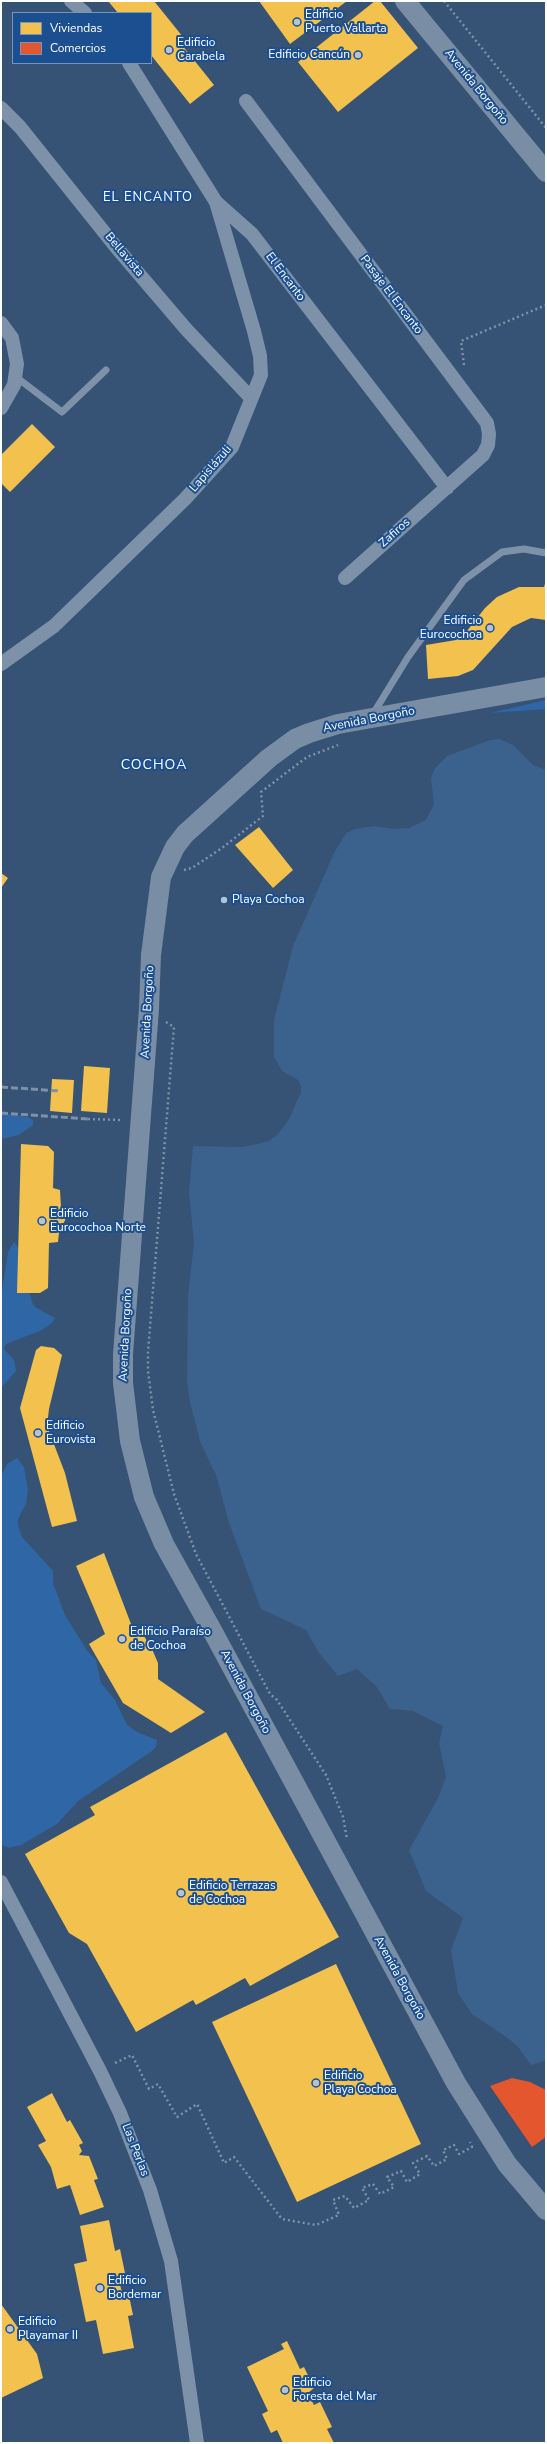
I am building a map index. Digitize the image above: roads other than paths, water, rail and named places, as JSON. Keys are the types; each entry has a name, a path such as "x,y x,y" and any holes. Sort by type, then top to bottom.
{"main road":[{"name":"Avenida Borgoño","path":"405,1 546,172"},
{"name":"Avenida Borgoño","path":"546,687 323,728 295,740 269,758 185,834 167,862 161,877 151,956 149,1010 123,1354 126,1412 132,1448 144,1497 173,1564 214,1632 456,2083 507,2164 546,2210"}],"street":[{"path":"71,1 84,12"},
{"name":"El Encanto","path":"131,64 216,202 252,234 447,488"},
{"name":"Pasaje El Encanto","path":"246,101 487,423 489,434 488,445 483,455 447,488"},
{"name":"Bellavista","path":"1,108 20,127 186,329 251,398"},
{"name":"Lapislázuli","path":"1,664 54,626 212,472 232,447 261,375 260,356 216,202"},
{"path":"1,324 12,338 16,351 16,377 11,392 1,408"},
{"name":"Zafiros","path":"345,578 447,488"},
{"name":"Las Perlas","path":"1,1882 104,2078 120,2113 150,2190 171,2261 197,2443"}],"lane":[{"path":"16,377 62,412 106,370"},
{"path":"371,718 408,656 464,580 502,552 524,550 546,553"}],"railway":[{"path":"1,1087 60,1091"},
{"path":"1,1113 88,1119"}],"place":[{"name":"Edificio Puerto Vallarta","path":"297,22"},
{"name":"Edificio Carabela","path":"169,50"},
{"name":"Edificio Cancún","path":"358,55"},
{"name":"Edificio Eurocochoa","path":"490,628"},
{"name":"Playa Cochoa","path":"224,900"},
{"name":"Edificio Eurocochoa Norte","path":"42,1221"},
{"name":"Edificio Eurovista","path":"38,1433"},
{"name":"Edificio Paraíso de Cochoa","path":"122,1639"},
{"name":"Edificio Terrazas de Cochoa","path":"181,1893"},
{"name":"Edificio Playa Cochoa","path":"316,2083"},
{"name":"Edificio Bordemar","path":"100,2288"},
{"name":"Edificio Playamar II","path":"10,2329"},
{"name":"Edificio Foresta del Mar","path":"285,2390"}],"district":[{"name":"EL ENCANTO","path":"148,198"},
{"name":"COCHOA","path":"154,766"}]}
